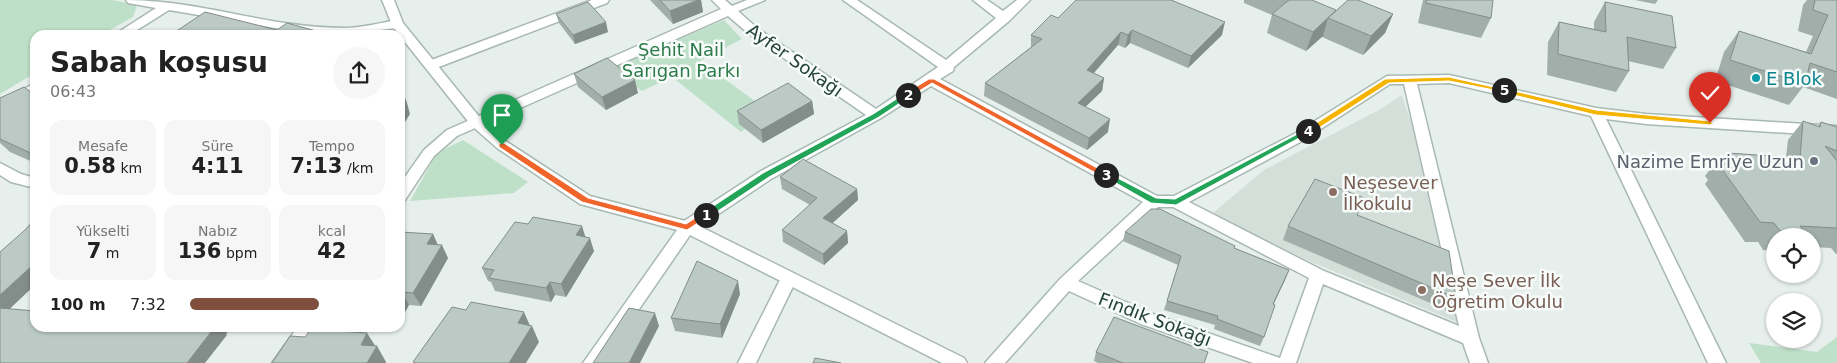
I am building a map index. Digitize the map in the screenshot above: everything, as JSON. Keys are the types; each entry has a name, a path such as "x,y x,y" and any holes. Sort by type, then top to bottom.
{"street":[{"path":"132,0 287,26 326,30"},
{"path":"388,0 397,24 402,30"},
{"path":"431,65 603,0"},
{"name":"Ayfer Sokağı","path":"718,0 728,11 753,31 876,116"},
{"path":"405,189 429,153 452,133 728,11 759,0"},
{"path":"850,0 948,68"},
{"path":"979,0 1005,18"},
{"path":"592,363 687,227 766,175 876,116 931,80 948,68 1024,0"},
{"path":"128,30 169,5"},
{"path":"358,30 397,24"},
{"path":"387,30 397,24"},
{"path":"405,34 476,122 502,145 585,200 687,227 958,363"},
{"path":"1176,202 1299,137 1387,80 1449,79 1596,112 1646,119 1837,131"},
{"path":"931,80 1154,201 1176,202 1318,275 1470,338"},
{"path":"1410,81 1470,338 1479,363"},
{"path":"0,108 30,90"},
{"path":"1596,112 1717,363"},
{"path":"0,168 16,178 30,182"},
{"path":"994,363 1066,283 1154,201"},
{"path":"1288,363 1318,275"},
{"path":"747,363 790,278"},
{"name":"Fındık Sokağı","path":"1066,283 1147,319 1274,363"},
{"path":"281,363 303,332"}],"shaded area":[{"name":"Neşesever İlkokulu","path":"1402,95 1411,122 1457,322 1309,261 1212,214 1264,170 1379,110"}],"green space":[{"path":"0,0 112,0 137,5 133,17 110,30 30,30 30,76 0,94"},
{"name":"Şehit Nail Sarıgan Parkı","path":"724,20 742,39 700,61 770,112 741,132 672,77 642,91 610,68"},
{"path":"463,140 528,182 514,193 410,201 437,153"},
{"path":"1837,337 1837,363 1761,363 1749,343 1766,345 1766,348 1787,348 1817,352"}],"building":[{"path":"660,0 698,0 670,11"},
{"path":"1076,0 1171,0 1225,22 1191,56 1132,30 1128,35 1121,32 1087,70 1104,78 1078,103 1110,119 1089,138 985,83 1042,39 1031,35 1051,15 1058,18"},
{"path":"1289,0 1312,0 1336,10 1313,32 1272,14"},
{"path":"1348,0 1358,0 1393,14 1371,36 1328,18"},
{"path":"1427,0 1493,0 1491,18 1426,3"},
{"path":"1815,0 1837,0 1837,72 1810,63 1805,84 1730,60 1739,31 1811,54 1828,15 1813,10"},
{"path":"588,2 606,22 573,35 556,14"},
{"path":"1605,2 1672,16 1676,48 1627,37 1629,71 1558,54 1559,22 1606,32"},
{"path":"205,12 277,30 178,30"},
{"path":"287,23 312,30 277,30"},
{"path":"607,58 635,80 602,97 574,74"},
{"path":"788,83 812,101 761,130 737,111"},
{"path":"24,87 30,91 30,153 0,139 0,98"},
{"path":"1803,121 1820,127 1821,122 1837,127 1837,151 1825,146 1837,161 1837,228 1800,226 1802,228 1778,228 1774,223 1760,222 1719,165 1725,165 1719,157 1732,158 1728,153 1800,158"},
{"path":"803,159 857,189 823,218 847,231 823,254 782,230 817,198 780,177"},
{"path":"1315,179 1364,198 1357,215 1449,251 1456,298 1288,226"},
{"path":"1151,209 1160,209 1235,246 1234,248 1289,270 1273,304 1275,305 1264,337 1217,319 1218,316 1167,301 1181,256 1125,232"},
{"path":"533,217 582,226 576,235 590,238 561,284 550,282 546,288 489,278 494,270 482,268 515,222 528,224"},
{"path":"30,224 30,268 0,295 0,252"},
{"path":"405,232 433,234 427,244 442,245 413,293 405,292"},
{"path":"697,261 738,281 720,324 671,318"},
{"path":"471,302 524,312 518,323 532,326 509,363 413,362 452,307 466,310"},
{"path":"0,308 30,311 30,332 211,332 187,363 0,363"},
{"path":"629,308 655,313 629,363 593,363"},
{"path":"1114,317 1208,352 1204,363 1123,363 1096,352"},
{"path":"309,332 367,333 361,345 377,346 367,363 272,363 290,336 305,337"},
{"path":"815,358 841,363 813,363"}],"place":[{"name":"E Blok","path":"1756,78"},
{"name":"Nazime Emriye Uzun","path":"1814,161"},
{"name":"Neşesever İlkokulu","path":"1333,192"},
{"name":"Neşe Sever İlk Öğretim Okulu","path":"1422,290"}],"route":[{"path":"502,145 585,200 687,227 766,175 876,116 931,80 1154,201 1176,202 1299,137 1387,80 1449,79 1514,92 1596,112 1646,119 1710,123"}]}
